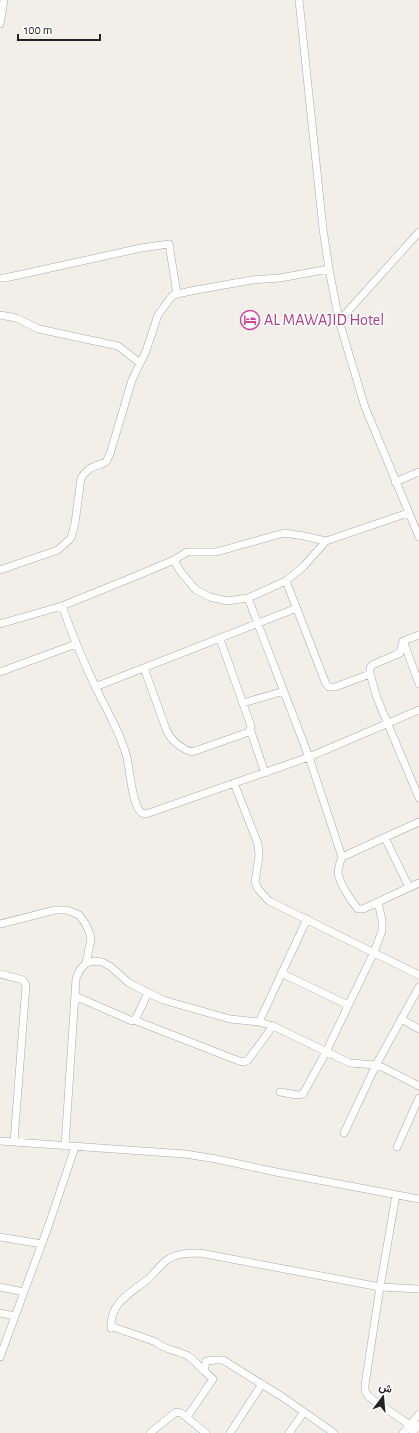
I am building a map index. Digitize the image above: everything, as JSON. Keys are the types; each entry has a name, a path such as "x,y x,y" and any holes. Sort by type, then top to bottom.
{"street":[{"path":"0,24 4,0"},
{"path":"299,0 323,221 329,269 339,321 365,407 419,537"},
{"path":"339,321 419,232"},
{"path":"0,278 141,248 169,244 178,294"},
{"path":"0,570 58,550 73,535 81,478 88,468 106,462 110,454 132,380 146,351 158,315 170,299 178,294 252,280 280,278 329,269"},
{"path":"0,315 16,318 39,329 118,346 140,363"},
{"path":"395,482 419,472"},
{"path":"174,560 180,571 196,590 210,597 227,601 248,598 286,581 304,566 326,541 408,513"},
{"path":"0,624 62,606 174,560 187,552 216,552 284,533 326,541"},
{"path":"286,581 326,684 329,687 335,687 370,674"},
{"path":"248,598 309,757 342,857 339,864 338,874 346,893 358,910 419,883"},
{"path":"62,606 76,644 119,735 127,758 130,778 139,811 146,814 309,757 419,710"},
{"path":"95,687 297,608"},
{"path":"403,641 419,635"},
{"path":"220,639 251,726 250,730 265,773"},
{"path":"403,641 400,653 374,663 370,668 370,674 387,724 419,798"},
{"path":"403,641 419,684"},
{"path":"0,672 76,644"},
{"path":"144,668 169,736 180,747 192,752 249,732 250,730"},
{"path":"243,703 284,691"},
{"path":"234,784 258,844 259,856 255,882 258,889 269,901 419,975"},
{"path":"342,857 419,822"},
{"path":"384,838 409,887"},
{"path":"280,1092 297,1095 303,1094 326,1052 374,952 382,931 382,920 378,902"},
{"path":"0,924 55,910 67,910 79,915 90,934 91,940 86,963 78,974 75,996 65,1146"},
{"path":"259,1022 307,919"},
{"path":"86,963 95,961 102,962 129,982 163,1000 230,1019 259,1022 272,1026 350,1063 360,1065 376,1065 419,1086"},
{"path":"281,973 348,1005"},
{"path":"0,974 23,980 26,985 14,1142"},
{"path":"344,1133 376,1065 419,987"},
{"path":"134,1020 148,993"},
{"path":"75,996 132,1021 134,1020 244,1062 248,1060 272,1026"},
{"path":"401,1019 419,1029"},
{"path":"397,1147 419,1098"},
{"path":"0,1141 184,1154 419,1199"},
{"path":"0,1357 42,1244 75,1147"},
{"path":"396,1195 365,1385 369,1398 410,1425"},
{"path":"0,1237 42,1244"},
{"path":"186,1417 213,1378 192,1358 182,1353 159,1346 156,1342 113,1327 110,1328 113,1312 121,1300 149,1278 170,1258 178,1254 200,1253 380,1287 419,1289"},
{"path":"0,1287 24,1292"},
{"path":"0,1313 15,1316"},
{"path":"204,1371 206,1361 221,1360 262,1384 334,1433"},
{"path":"230,1433 262,1384"},
{"path":"150,1433 176,1412 181,1412 206,1433"},
{"path":"289,1433 304,1412"},
{"path":"403,1433 419,1414"},
{"path":"412,1433 419,1425"}],"place":[{"name":"AL MAWAJID Hotel","path":"250,320"}]}
